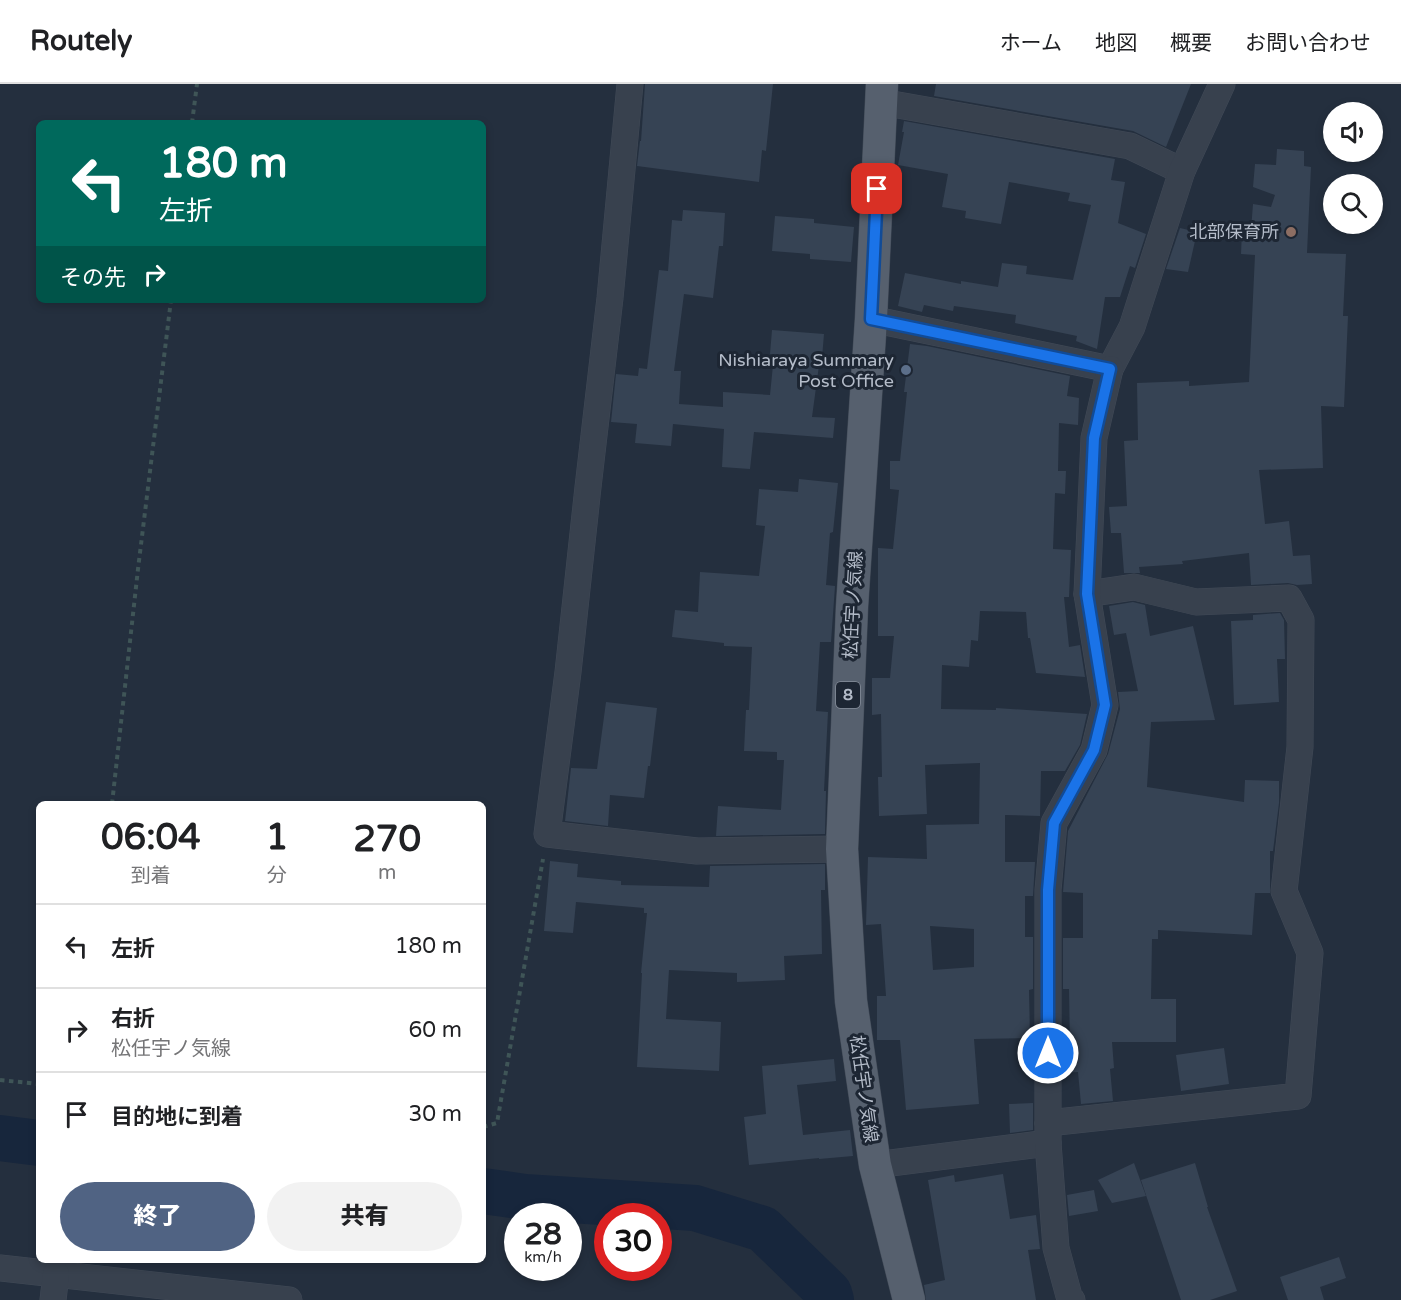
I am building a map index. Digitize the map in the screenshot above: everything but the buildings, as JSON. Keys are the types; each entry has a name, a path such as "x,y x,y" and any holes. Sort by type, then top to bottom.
{"main road":[{"name":"松任宇ノ気線","path":"881,93 871,319 852,607 842,849 851,1001 875,1165 909,1300"}],"street":[{"path":"630,84 610,298 568,672 547,834 697,851 842,849"},
{"path":"1072,1300 1056,1248 1048,1133 1048,890 1054,823 1094,750 1105,705 1087,594 1094,438 1110,369 1132,327 1182,171 1222,84"},
{"path":"881,93 1130,146 1182,171"},
{"path":"871,319 1110,369"},
{"path":"875,1165 1048,1133 1298,1096 1310,952 1284,891 1300,747 1301,620 1289,598 1196,602 1134,587 1087,594"},
{"path":"0,1268 289,1300"},
{"path":"53,1300 56,1274"}],"path":[{"path":"192,120 197,84"},
{"path":"111,801 171,303"},
{"path":"486,1126 497,1123 547,834"},
{"path":"0,1080 36,1084"}],"waterway":[{"path":"0,1138 36,1143"},
{"path":"486,1191 525,1197 695,1208 763,1229 829,1293 831,1300"}],"place":[{"name":"北部保育所","path":"1291,232"},
{"name":"Nishiaraya Summary Post Office","path":"906,370"}],"route":[{"path":"877,189 871,319 1110,369 1094,438 1087,594 1105,705 1094,750 1054,823 1048,890 1048,1053"}]}
